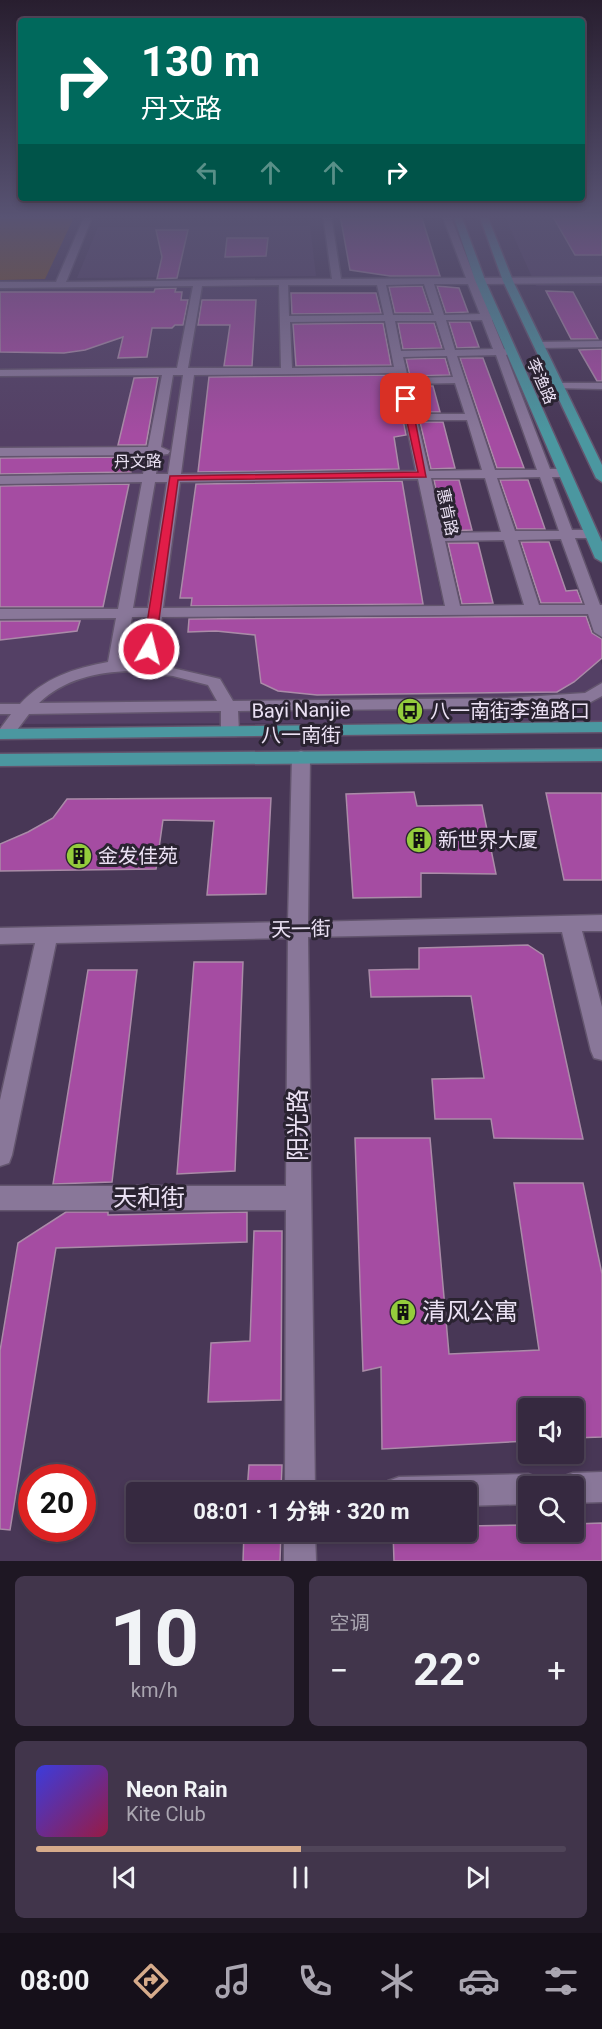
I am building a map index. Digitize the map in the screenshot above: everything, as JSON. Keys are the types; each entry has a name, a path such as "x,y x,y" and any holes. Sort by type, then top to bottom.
{"main road":[{"name":"李渔路","path":"511,288 602,478"},
{"name":"李渔路","path":"506,352 602,558"},
{"name":"Bayi Nanjie","path":"3,734 602,728"},
{"name":"八一南街","path":"0,760 602,755"}],"street":[{"path":"115,668 154,451 180,372 197,288"},
{"path":"284,288 287,371"},
{"name":"惠肯路","path":"382,288 453,610"},
{"path":"430,288 533,609"},
{"path":"479,288 506,352 567,534 598,609 602,632"},
{"path":"285,319 491,317"},
{"path":"539,345 602,344"},
{"path":"396,354 506,352"},
{"path":"0,373 287,371 401,375 459,380"},
{"path":"147,668 174,478 180,372"},
{"path":"558,386 602,386"},
{"path":"410,417 471,417"},
{"path":"0,452 177,451"},
{"name":"丹文路","path":"0,480 564,473"},
{"path":"437,537 591,534"},
{"path":"0,614 598,609"},
{"path":"3,734 24,709 48,687 80,672 115,668 175,670 214,682 229,708 230,732"},
{"path":"0,710 508,703 589,698 602,688"},
{"name":"阳光路","path":"300,1482 298,929 302,757"},
{"name":"天一街","path":"0,936 602,923"},
{"path":"570,924 602,1051"},
{"path":"0,1155 47,935"},
{"name":"天和街","path":"0,1198 299,1198"},
{"path":"584,1488 602,1487"},
{"path":"477,1490 518,1489"},
{"path":"300,1542 300,1561"}],"shaded area":[{"path":"0,288 277,288 280,320 384,320 443,605 581,603 602,665 602,722 0,724"}],"building":[{"path":"176,288 175,292 182,292 181,300 188,300 183,325 175,325 172,328 152,328 147,357 118,358 123,337 85,350 64,353 0,352 0,292 154,292 155,289"},
{"path":"389,288 423,288 431,313 395,313"},
{"path":"438,288 459,288 468,312 446,313"},
{"path":"546,291 573,292 598,339 571,339"},
{"path":"291,293 376,293 381,313 292,314"},
{"path":"202,300 256,300 252,366 224,366 230,325 198,325"},
{"path":"449,322 470,322 479,347 457,348"},
{"path":"383,323 391,365 296,366 293,324"},
{"path":"398,323 434,323 442,348 403,349"},
{"path":"602,349 602,381 597,381 579,350"},
{"path":"445,358 450,375 410,376 406,359"},
{"path":"460,358 483,358 524,468 497,468"},
{"path":"394,375 406,435 394,437 399,469 198,472 209,377"},
{"path":"158,377 146,445 118,445 134,378"},
{"path":"412,386 433,386 440,412 418,412"},
{"path":"420,422 443,422 455,468 431,469"},
{"path":"135,457 131,472 0,474 0,458"},
{"path":"434,480 459,480 472,530 445,531"},
{"path":"500,480 528,480 545,529 517,529"},
{"path":"402,481 423,604 191,606 192,598 180,598 196,484"},
{"path":"129,484 103,607 0,607 0,486"},
{"path":"521,542 549,542 566,591 577,590 582,603 541,603"},
{"path":"448,543 478,543 493,603 462,604"},
{"path":"586,616 592,633 602,639 602,658 574,682 557,692 317,695 278,691 261,683 255,635 216,631 188,632 189,619"},
{"path":"0,621 80,621 77,631 0,640"},
{"name":"新世界大厦","path":"414,792 417,806 482,805 496,874 421,873 421,897 353,898 346,794"},
{"path":"546,793 602,793 602,880 564,880"},
{"name":"金发佳苑","path":"271,798 266,894 207,895 214,821 163,820 156,869 0,871 0,844 53,818 67,799"},
{"path":"528,945 543,955 583,1139 494,1138 491,1119 435,1119 432,1079 484,1078 471,996 371,997 369,970 419,969 419,948"},
{"path":"194,962 243,962 235,1171 177,1174"},
{"path":"88,970 137,970 112,1182 53,1184"},
{"name":"清风公寓","path":"355,1138 430,1138 449,1354 539,1350 514,1183 583,1183 602,1274 602,1437 584,1438 584,1398 518,1398 518,1442 382,1449 381,1367 363,1371"},
{"path":"66,1212 108,1212 108,1215 247,1212 247,1242 56,1248 21,1464 18,1464 18,1481 10,1530 0,1529 0,1351 18,1243"},
{"path":"254,1231 282,1231 281,1400 208,1402 211,1343 250,1341"},
{"path":"249,1465 282,1465 281,1482 248,1482"},
{"path":"602,1523 602,1561 394,1561 393,1542 477,1542 477,1526 518,1525 518,1542 584,1542 584,1524"},
{"path":"244,1542 281,1542 280,1561 243,1561"}],"place":[{"name":"八一南街李渔路口","path":"410,711"},
{"name":"新世界大厦","path":"419,840"},
{"name":"金发佳苑","path":"79,856"},
{"name":"清风公寓","path":"403,1312"}],"route":[{"path":"149,649 174,478 423,475 406,399"}]}
